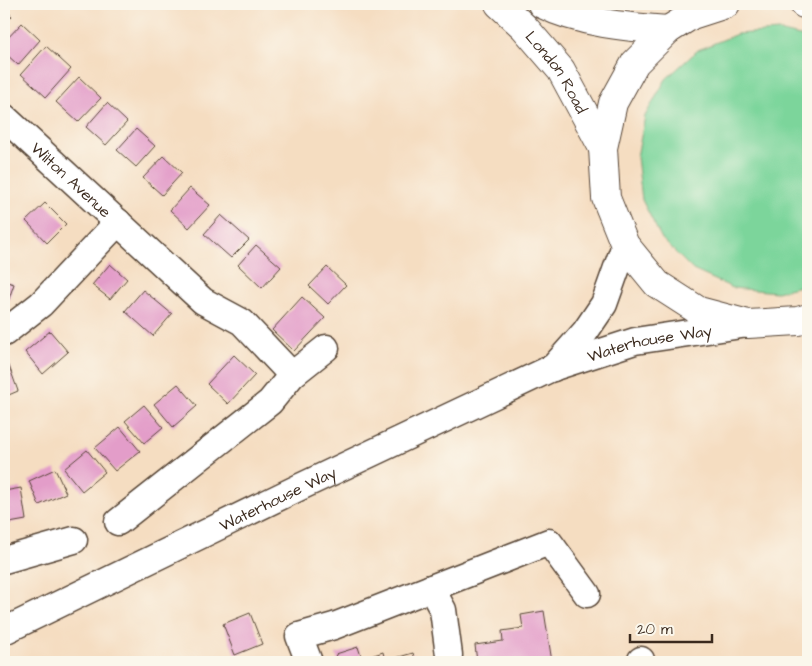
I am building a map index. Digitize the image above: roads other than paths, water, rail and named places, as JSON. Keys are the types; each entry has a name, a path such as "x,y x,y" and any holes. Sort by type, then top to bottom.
{"main road":[{"name":"London Road","path":"499,4 524,26 561,70 603,148"},
{"name":"London Road","path":"542,4 558,12 624,27 668,30"},
{"path":"722,4 692,16 668,30 635,63 613,103 603,148 606,198 625,245 657,284 699,311 748,324 805,322"},
{"path":"804,4 808,5"}],"street":[{"name":"Wilton Avenue","path":"4,117 203,301 242,322 292,375"},
{"path":"4,333 48,311 118,222"},
{"name":"Waterhouse Way","path":"552,368 585,332 604,304 625,245"},
{"name":"Waterhouse Way","path":"4,631 300,487 552,368 635,341 748,324"},
{"path":"118,522 270,402 292,375 326,348"},
{"path":"4,560 74,540"},
{"path":"309,662 299,636 334,626 548,542 587,594"},
{"path":"431,588 443,610 449,655"}]}
